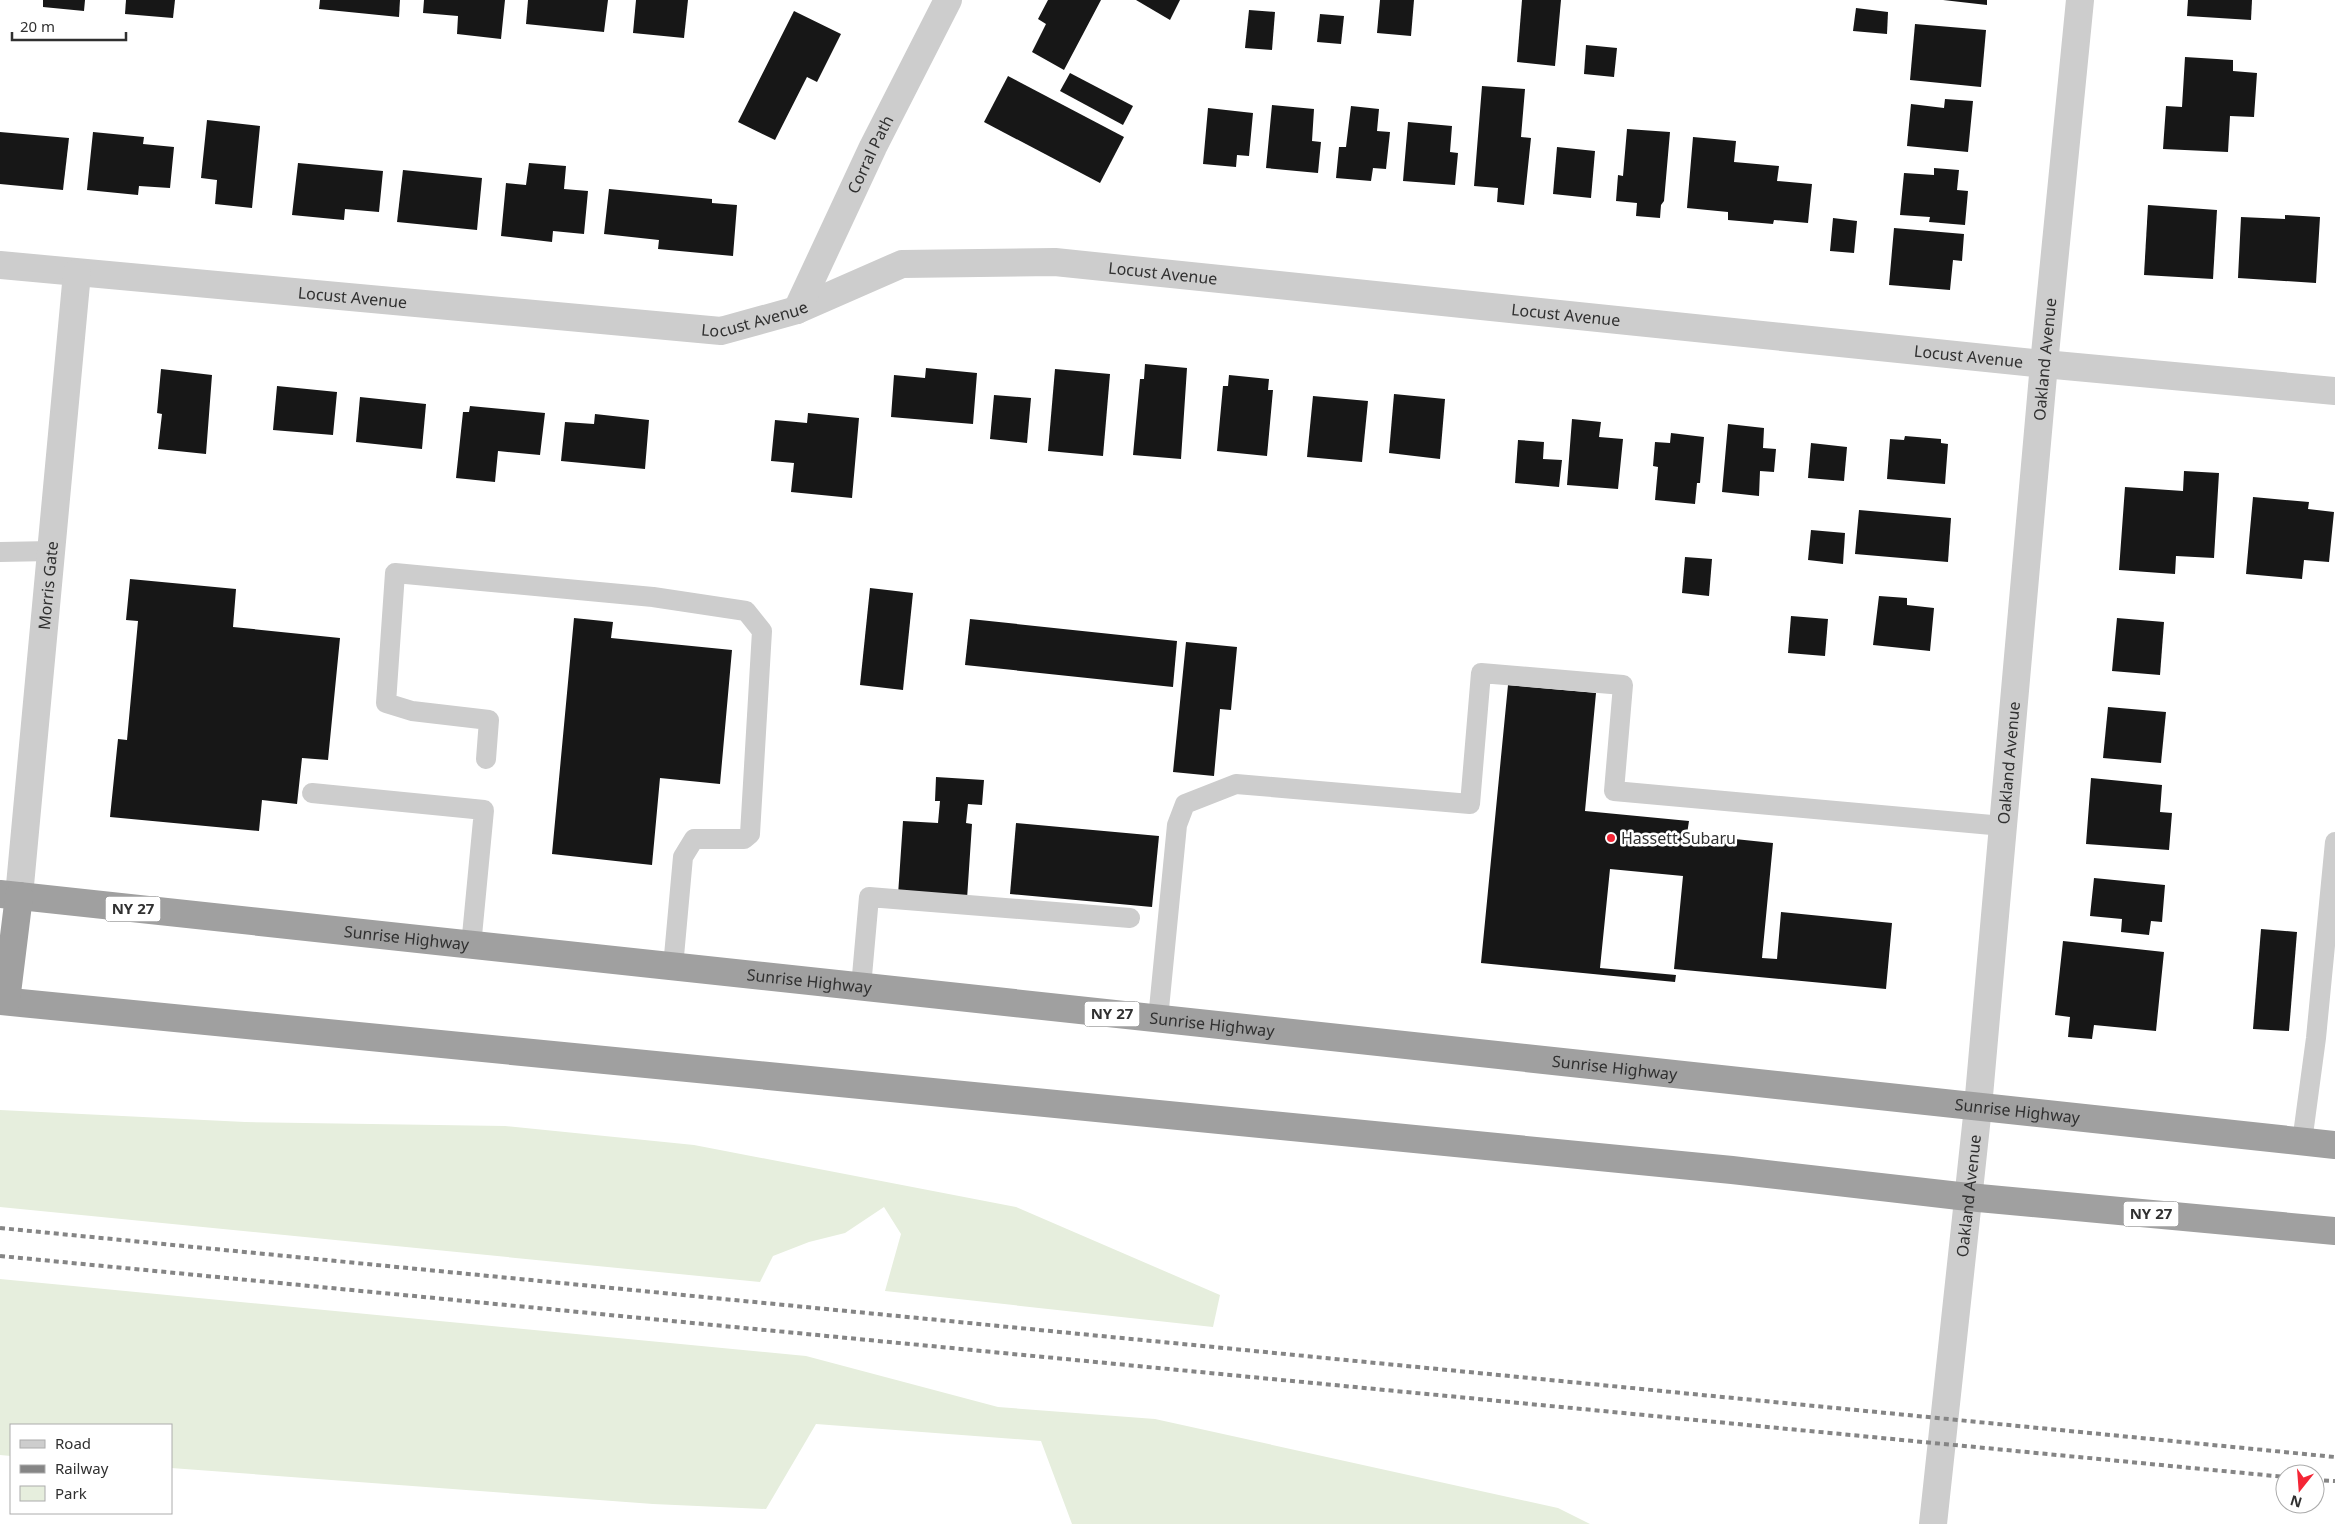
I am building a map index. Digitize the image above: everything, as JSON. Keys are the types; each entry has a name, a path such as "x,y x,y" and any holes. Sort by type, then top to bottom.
{"highway":[{"name":"Sunrise Highway","path":"9,895 2335,1146"},
{"path":"3,1001 9,895"},
{"name":"NY 27","path":"3,1001 1713,1168 1968,1198 2335,1231"}],"street":[{"name":"Corral Path","path":"798,310 872,147 948,0"},
{"name":"Oakland Avenue","path":"1933,1524 1978,1107 2044,364 2080,0"},
{"name":"Locust Avenue","path":"0,266 721,331 798,310 902,264 1055,262 2044,364 2335,391"},
{"name":"Morris Gate","path":"9,895 51,551 77,273"}],"lane":[{"path":"0,552 51,551"},
{"path":"486,759 488,720 412,711 386,703 395,572 653,596 746,611 762,631 750,834 744,839 694,839 682,857 673,967"},
{"path":"1158,1019 1177,826 1185,804 1236,784 1470,804 1481,673 1623,685 1614,790 2003,826"},
{"path":"312,792 484,810 471,946"},
{"path":"2302,1142 2316,1038 2335,842"},
{"path":"861,987 869,897 1130,918"}],"green space":[{"path":"0,1110 245,1122 505,1126 694,1145 1016,1207 1220,1295 1213,1327 885,1291 901,1234 884,1207 845,1233 809,1242 773,1256 760,1282 0,1207"},
{"path":"0,1279 806,1356 998,1407 1155,1419 1558,1508 1590,1524 1072,1524 1041,1441 816,1424 766,1509 653,1504 172,1468 172,1424 10,1424 10,1456 0,1455"}],"building":[{"path":"43,0 85,0 84,11 43,7"},
{"path":"126,0 175,0 173,18 125,14"},
{"path":"320,0 400,0 399,17 319,9"},
{"path":"424,0 505,0 501,39 457,34 458,16 423,13"},
{"path":"528,0 608,0 604,32 526,24"},
{"path":"636,0 688,0 684,38 633,33"},
{"path":"1048,0 1101,0 1064,70 1032,52 1046,24 1038,19"},
{"path":"1136,0 1180,0 1170,20"},
{"path":"1380,0 1414,0 1411,36 1377,33"},
{"path":"1522,0 1561,0 1555,66 1517,62"},
{"path":"1943,0 1987,0 1987,5"},
{"path":"2188,0 2252,0 2251,20 2187,16"},
{"path":"1856,8 1888,12 1887,34 1853,31"},
{"path":"1249,10 1275,12 1272,50 1245,48"},
{"path":"794,11 841,34 817,82 807,77 775,140 738,122"},
{"path":"1320,14 1344,16 1341,44 1317,42"},
{"path":"1915,24 1986,30 1981,87 1910,80"},
{"path":"1586,45 1617,48 1614,77 1584,74"},
{"path":"2185,57 2233,60 2233,71 2257,73 2254,117 2230,116 2228,152 2163,149 2166,106 2182,107"},
{"path":"1070,73 1133,106 1123,125 1060,91"},
{"path":"1008,76 1124,137 1100,183 984,122"},
{"path":"1482,86 1525,89 1521,137 1531,138 1524,205 1497,202 1498,188 1474,186"},
{"path":"1945,99 1973,101 1968,152 1907,146 1911,104 1944,108"},
{"path":"1272,105 1314,109 1312,141 1321,142 1318,173 1266,168"},
{"path":"1351,106 1379,109 1377,131 1390,132 1386,169 1373,168 1371,181 1336,178 1339,147 1346,147"},
{"path":"1208,108 1253,113 1249,156 1237,155 1236,167 1203,164"},
{"path":"207,120 260,126 252,208 215,204 217,180 201,178"},
{"path":"1408,122 1452,126 1450,152 1458,153 1455,185 1403,181"},
{"path":"1627,129 1670,132 1664,201 1661,205 1660,218 1636,216 1637,203 1616,201 1618,175 1623,176"},
{"path":"0,132 69,138 63,190 0,184"},
{"path":"93,132 144,137 143,144 174,147 170,188 139,186 138,195 87,190"},
{"path":"1693,137 1736,141 1734,162 1779,166 1777,181 1812,184 1808,223 1774,220 1773,224 1728,220 1728,212 1687,208"},
{"path":"1557,147 1595,151 1591,198 1553,194"},
{"path":"298,163 383,171 379,212 345,209 344,220 292,215"},
{"path":"529,163 566,166 564,189 588,191 584,234 553,231 552,242 501,236 506,183 526,185"},
{"path":"1934,168 1959,170 1957,190 1968,191 1965,225 1929,222 1930,217 1900,215 1904,173 1934,175"},
{"path":"403,170 482,178 477,230 397,222"},
{"path":"609,189 712,199 712,203 737,205 733,256 658,249 659,240 604,234"},
{"path":"2148,205 2217,210 2213,279 2144,275"},
{"path":"2285,215 2320,217 2316,283 2238,278 2241,217 2285,219"},
{"path":"1833,218 1857,221 1854,253 1830,251"},
{"path":"1894,228 1964,234 1962,261 1953,260 1950,290 1889,285"},
{"path":"1145,364 1187,368 1181,459 1133,455 1140,379 1144,379"},
{"path":"926,368 977,373 973,424 891,417 894,375 925,378"},
{"path":"161,369 212,375 206,454 158,449 162,414 157,413"},
{"path":"1055,369 1110,374 1103,456 1048,451"},
{"path":"1229,375 1269,379 1268,390 1273,390 1267,456 1217,451 1223,386 1228,386"},
{"path":"277,386 337,392 333,435 273,430"},
{"path":"1394,394 1445,399 1440,459 1389,453"},
{"path":"994,395 1031,398 1027,443 990,439"},
{"path":"1313,396 1368,401 1362,462 1307,457"},
{"path":"360,397 426,404 422,449 356,442"},
{"path":"470,406 545,413 540,455 498,451 495,482 456,478 463,412 469,412"},
{"path":"808,413 859,418 852,498 791,492 794,463 771,461 775,420 807,423"},
{"path":"595,414 649,420 645,469 561,461 565,422 594,424"},
{"path":"1572,419 1601,422 1599,437 1623,439 1618,489 1567,485"},
{"path":"1728,424 1764,428 1763,448 1776,449 1774,472 1760,471 1759,496 1722,492"},
{"path":"1671,433 1704,437 1700,483 1697,483 1695,504 1655,500 1658,467 1653,466 1655,442 1670,443"},
{"path":"1905,436 1941,439 1941,443 1948,444 1945,484 1887,479 1890,439 1904,440"},
{"path":"1518,440 1544,442 1543,459 1562,460 1559,487 1515,483"},
{"path":"1811,443 1847,447 1844,481 1808,478"},
{"path":"2184,471 2219,473 2214,558 2176,556 2175,574 2119,570 2125,487 2183,491"},
{"path":"2253,497 2309,502 2308,509 2334,512 2329,562 2304,560 2302,579 2246,574"},
{"path":"1859,510 1951,518 1948,562 1855,554"},
{"path":"1811,530 1845,533 1843,564 1808,560"},
{"path":"1685,557 1712,559 1709,596 1682,593"},
{"path":"130,579 236,589 233,627 340,638 328,760 302,758 297,804 262,800 259,831 110,817 118,739 127,740 138,621 126,620"},
{"path":"870,588 913,593 903,690 860,685"},
{"path":"1879,596 1907,598 1907,605 1934,608 1930,651 1873,645"},
{"path":"1791,616 1828,619 1825,656 1788,653"},
{"path":"574,618 613,622 611,638 732,650 720,784 660,778 652,865 552,854"},
{"path":"2117,618 2164,622 2160,675 2112,671"},
{"path":"970,619 1177,641 1173,687 965,665"},
{"path":"1186,642 1237,647 1231,710 1220,709 1214,776 1173,772"},
{"name":"Hassett Subaru","path":"1508,685 1596,693 1585,811 1689,821 1687,834 1773,843 1762,958 1777,959 1781,912 1892,923 1886,989 1674,969 1683,876 1610,869 1600,968 1676,975 1675,982 1481,963"},
{"path":"2108,707 2166,712 2161,763 2103,758"},
{"path":"936,777 984,780 982,805 968,804 966,823 972,824 967,899 898,895 903,821 938,823 940,801 935,801"},
{"path":"2091,778 2162,785 2160,812 2172,813 2169,850 2086,844"},
{"path":"1016,823 1159,836 1152,907 1010,894"},
{"path":"2094,878 2165,885 2162,922 2151,921 2149,935 2121,932 2122,919 2090,916"},
{"path":"2261,929 2297,932 2289,1031 2253,1029"},
{"path":"2063,941 2164,952 2156,1031 2094,1025 2092,1039 2068,1037 2070,1017 2055,1015"}],"railway":[{"path":"0,1228 2335,1457"},
{"path":"0,1256 2275,1476"},
{"path":"2325,1480 2335,1481"}],"place":[{"name":"Hassett Subaru","path":"1611,838"}]}
